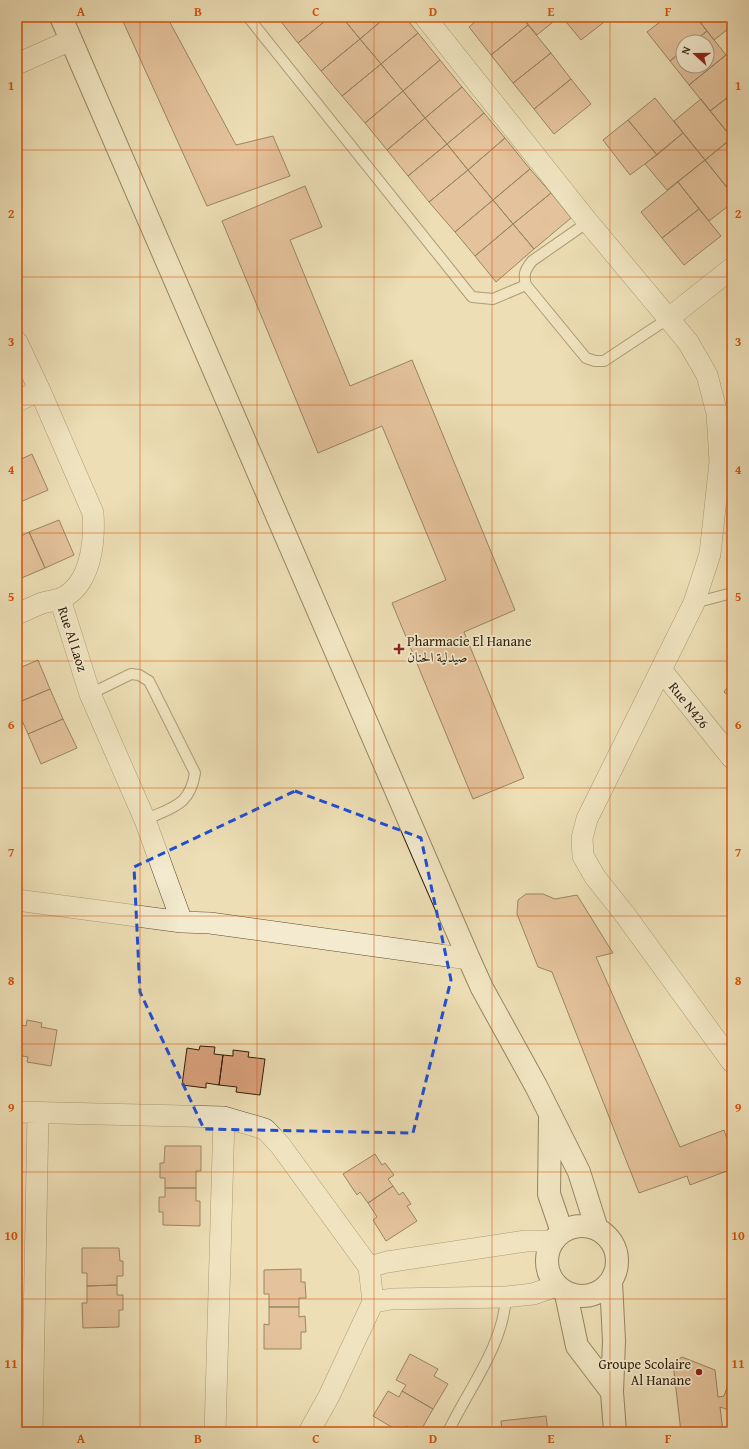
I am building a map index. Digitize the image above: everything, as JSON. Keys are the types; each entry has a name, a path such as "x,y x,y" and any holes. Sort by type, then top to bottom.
{"main road":[{"path":"61,17 469,959 482,988 536,1086 579,1172 598,1229"},
{"path":"550,1116 549,1194 557,1236"},
{"path":"561,1290 578,1297 591,1296 602,1291 611,1282 616,1270 618,1258 614,1246 607,1236 598,1229 585,1226 573,1226 557,1236 548,1252 546,1264 550,1276 561,1290 577,1346 612,1392"},
{"path":"611,1282 614,1341 612,1392 615,1432"}],"street":[{"path":"425,17 588,222 688,342 707,375 717,413 720,462 716,513 710,554 694,603 662,671 587,819 582,838 583,856 595,877 626,916 732,1062"},
{"path":"17,64 71,40"},
{"path":"669,318 732,268"},
{"name":"Rue Al Laoz","path":"17,342 93,513 94,533 90,559 84,574 69,595 60,599 90,694 145,820 182,922"},
{"path":"17,401 40,391"},
{"path":"17,614 42,602 60,599"},
{"name":"Rue N426","path":"662,671 732,758"},
{"path":"17,900 182,922 226,925 469,959"},
{"path":"17,1112 224,1117 265,1129 280,1145 369,1267 373,1302 329,1396 309,1432"},
{"path":"27,1424 38,1113"},
{"path":"215,1432 224,1117"},
{"path":"369,1267 387,1262 526,1242 557,1236"},
{"path":"373,1302 392,1299 506,1297 561,1290"}],"lane":[{"path":"248,17 472,297 493,299 526,285"},
{"path":"588,222 532,262 525,269 523,276 526,285 586,358 594,361 604,360 669,318"},
{"path":"694,603 732,593"},
{"path":"90,694 131,674 145,677 149,681 195,773 193,788 185,800 145,820"},
{"path":"448,1432 485,1365 505,1313 506,1297"}],"highlighted area":[{"path":"295,791 421,838 451,980 413,1133 204,1129 140,992 134,867"}],"building":[{"path":"121,17 167,17 236,145 273,136 290,176 207,206"},
{"path":"330,17 298,43 278,18"},
{"path":"330,17 342,17 360,39 321,71 298,43"},
{"path":"342,17 386,17 360,39"},
{"path":"386,17 405,17 418,33 381,64 360,39"},
{"path":"481,17 522,17 528,25 491,55 469,27"},
{"path":"522,17 559,17 537,35"},
{"path":"562,17 607,17 608,19 581,40"},
{"path":"666,17 696,17 707,31 703,34 675,34 675,57 670,61 647,32"},
{"path":"696,17 732,17 732,26 715,39 715,34 709,34"},
{"path":"528,25 551,53 513,83 491,55"},
{"path":"418,33 440,60 403,91 381,64"},
{"path":"360,39 381,64 342,96 321,71"},
{"path":"715,41 726,55 715,64"},
{"path":"551,53 571,79 534,109 513,83"},
{"path":"726,55 732,62 732,94 710,111 689,85 703,74 715,74 715,64"},
{"path":"675,57 675,67 670,61"},
{"path":"440,60 462,87 425,118 403,91"},
{"path":"381,64 403,91 365,123 342,96"},
{"path":"680,74 703,74 689,85"},
{"path":"571,79 591,104 554,134 534,109"},
{"path":"462,87 484,113 447,144 425,118"},
{"path":"403,91 425,118 387,150 365,123"},
{"path":"732,94 732,138 710,111"},
{"path":"655,98 683,133 657,155 628,120"},
{"path":"701,99 732,138 705,160 674,121"},
{"path":"484,113 505,138 468,170 447,144"},
{"path":"425,118 447,144 408,176 387,150"},
{"path":"628,120 657,155 630,175 603,140"},
{"path":"683,133 705,160 667,190 645,164"},
{"path":"505,138 530,169 493,200 468,170"},
{"path":"732,138 732,181 726,186 705,160"},
{"path":"447,144 468,170 429,202 408,176"},
{"path":"705,160 732,194 732,203 709,221 678,182"},
{"path":"530,169 551,193 513,224 493,200"},
{"path":"468,170 493,200 455,232 429,202"},
{"path":"732,181 732,194 726,186"},
{"path":"678,182 699,209 662,238 641,212"},
{"path":"305,186 322,227 290,240 350,386 412,360 515,610 464,632 524,778 473,799 392,603 446,580 382,426 318,453 222,221"},
{"path":"551,193 571,218 534,249 513,224"},
{"path":"493,200 513,224 475,256 455,232"},
{"path":"699,209 721,236 684,265 662,238"},
{"path":"513,224 534,249 496,282 475,256"},
{"path":"32,454 48,490 18,503 17,461"},
{"path":"59,520 74,555 45,568 29,532"},
{"path":"29,532 45,568 17,580 17,538"},
{"path":"38,660 50,689 17,703 17,669"},
{"path":"732,681 732,699 724,692"},
{"path":"50,689 63,719 28,734 17,709 17,703"},
{"path":"732,713 732,725 728,720"},
{"path":"63,719 77,748 41,764 28,734"},
{"path":"526,894 543,894 555,899 577,895 613,953 596,957 680,1147 724,1130 732,1153 732,1169 690,1185 687,1176 639,1193 552,972 538,967 517,914 518,900"},
{"path":"27,1020 42,1023 41,1027 57,1030 51,1066 27,1062 28,1057 17,1055 17,1024 26,1026"},
{"path":"200,1046 215,1047 214,1054 223,1055 219,1085 206,1083 206,1088 182,1085 187,1048 199,1050"},
{"path":"233,1050 249,1052 248,1057 265,1059 260,1095 236,1092 237,1087 219,1085 223,1055 233,1056"},
{"path":"165,1146 201,1146 201,1171 196,1171 196,1188 165,1188 165,1178 160,1178 160,1163 164,1163"},
{"path":"375,1154 382,1165 385,1163 394,1175 388,1179 393,1186 368,1203 360,1192 357,1195 343,1174"},
{"path":"393,1186 399,1195 403,1192 411,1204 407,1206 417,1221 386,1241 373,1220 377,1217 368,1203"},
{"path":"165,1188 196,1188 196,1201 200,1201 200,1226 163,1225 163,1212 159,1212 159,1197 165,1197"},
{"path":"82,1248 119,1248 120,1261 123,1261 123,1276 117,1276 117,1285 87,1286 87,1273 82,1273"},
{"path":"301,1269 301,1282 305,1282 306,1298 299,1298 299,1307 269,1307 269,1294 264,1294 264,1270"},
{"path":"117,1285 117,1295 123,1295 123,1310 119,1310 119,1327 83,1328 82,1303 87,1303 87,1286"},
{"path":"269,1307 299,1307 299,1317 305,1316 306,1332 301,1332 301,1349 264,1349 264,1324 269,1325"},
{"path":"410,1354 438,1369 434,1376 448,1384 433,1409 402,1391 406,1385 396,1380"},
{"path":"682,1357 715,1370 718,1397 724,1396 732,1374 732,1411 720,1407 723,1432 681,1432 673,1363"},
{"path":"388,1391 399,1397 402,1391 433,1409 420,1432 406,1426 402,1432 400,1432 373,1416"},
{"path":"546,1416 548,1432 502,1432 501,1421"}],"place":[{"name":"Pharmacie El Hanane صيدلية الحنان","path":"399,649"},
{"name":"Groupe Scolaire Al Hanane","path":"699,1372"}]}
